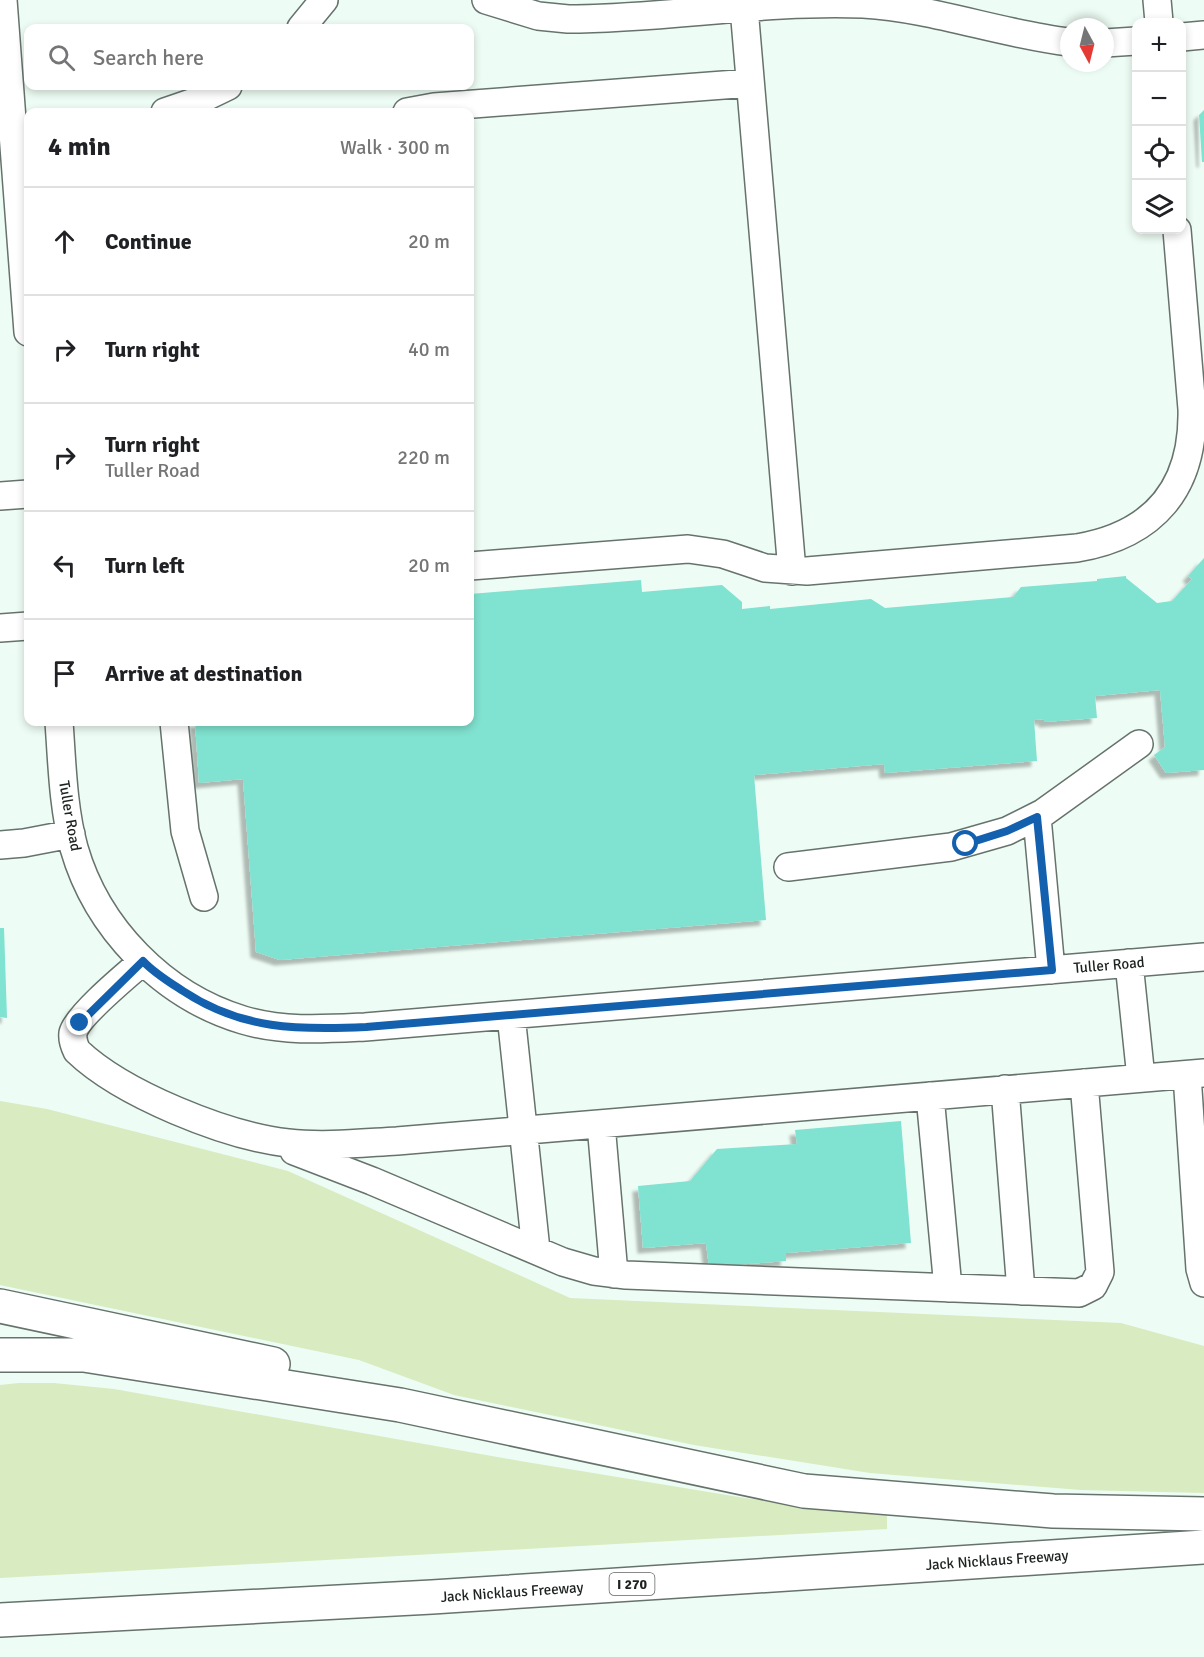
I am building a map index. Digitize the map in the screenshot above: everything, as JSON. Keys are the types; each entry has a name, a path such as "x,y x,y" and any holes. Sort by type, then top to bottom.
{"highway":[{"path":"0,1306 277,1365 400,1405"},
{"path":"0,1355 84,1355 400,1405 804,1491 1053,1511 1204,1514"},
{"name":"Jack Nicklaus Freeway","path":"0,1620 60,1615 432,1598 1204,1547"}],"street":[{"path":"3,0 24,275"},
{"path":"304,24 324,0"},
{"path":"486,0 538,16 568,9 703,5 744,8 808,3 888,6 1060,41"},
{"path":"1157,0 1159,18"},
{"path":"744,8 792,571"},
{"path":"1186,37 1204,35"},
{"path":"1114,42 1132,41"},
{"path":"429,108 750,83"},
{"path":"177,108 220,90"},
{"path":"474,566 688,549 711,551 765,568 792,571 1077,548 1116,539 1134,530 1165,503 1185,468 1190,449 1193,429 1177,234"},
{"path":"0,496 24,494"},
{"path":"0,628 24,626"},
{"name":"Tuller Road","path":"59,726 71,834 80,866 102,910 131,949 143,961 174,985 218,1011 244,1021 298,1029 328,1029 1204,957"},
{"path":"174,726 185,831 204,897"},
{"path":"788,867 951,847 993,836 1037,817 1139,744"},
{"path":"1037,817 1052,970"},
{"path":"0,845 71,834"},
{"path":"143,961 77,1026 73,1035 75,1048 85,1058 124,1084 208,1124 256,1137 295,1144 335,1144 524,1130 1196,1074 1200,1269 1204,1283"},
{"path":"1129,963 1141,1078"},
{"path":"511,1015 536,1250"},
{"path":"256,1137 372,1181 583,1268 614,1274 1079,1293 1093,1286 1099,1276 1084,1083"},
{"path":"1005,1089 1021,1291"},
{"path":"930,1096 948,1288"},
{"path":"601,1124 614,1274"}],"green space":[{"path":"0,1101 47,1109 288,1171 570,1298 1121,1323 1204,1346 1204,1493 1081,1490 870,1473 694,1445 454,1395 359,1360 0,1285"},
{"path":"54,1383 114,1389 520,1461 745,1498 887,1514 887,1529 0,1578 0,1385"}],"building":[{"path":"1204,110 1204,162 1202,162 1199,115"},
{"path":"1204,558 1204,770 1166,773 1154,755 1165,747 1160,690 1095,696 1097,718 1044,722 1044,719 1034,720 1037,761 885,773 884,764 754,775 766,920 280,960 256,952 243,779 199,783 195,726 474,726 474,594 641,580 642,592 722,585 742,602 742,609 770,606 770,609 871,599 885,608 1013,597 1021,587 1097,581 1097,579 1126,576 1157,603 1172,601 1192,579 1188,576"},
{"path":"0,928 4,928 7,1018 0,1017"},
{"path":"901,1121 911,1243 786,1253 786,1261 709,1267 706,1243 643,1248 638,1186 690,1181 717,1149 797,1144 795,1130"}],"route":[{"path":"80,1023 143,961 195,999 218,1011 244,1021 298,1029 366,1027 1052,970 1037,817 1007,831 966,844"}]}
